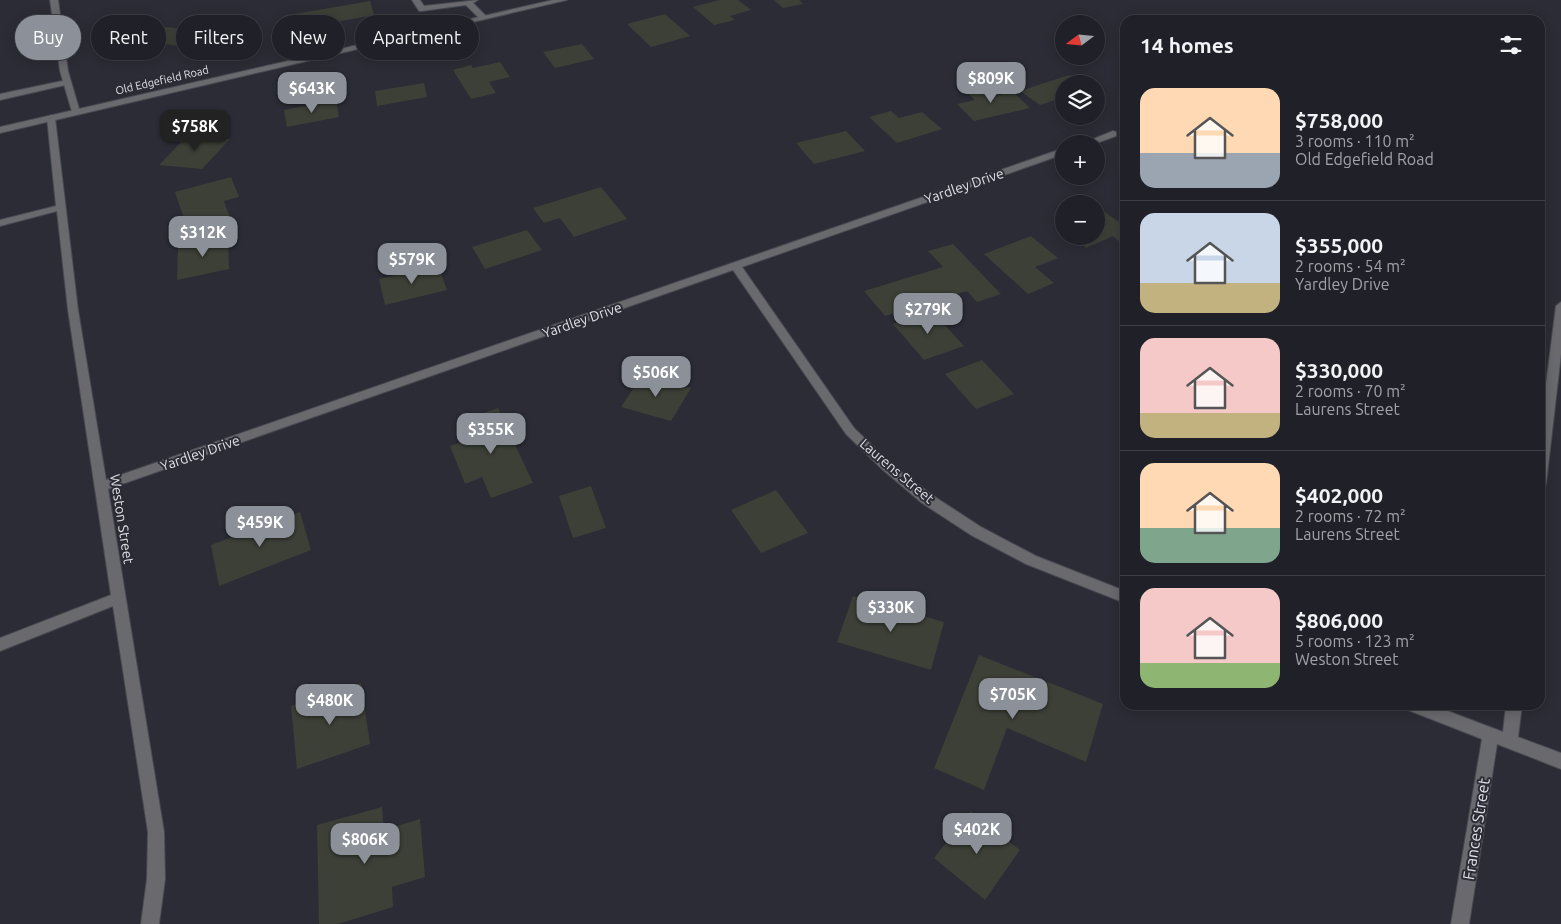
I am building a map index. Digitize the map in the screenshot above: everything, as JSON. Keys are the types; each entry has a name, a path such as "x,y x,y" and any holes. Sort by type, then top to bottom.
{"street":[{"path":"54,0 67,82 76,112"},
{"path":"416,0 422,8 471,1 484,18"},
{"name":"Old Edgefield Road","path":"0,130 563,0"},
{"path":"0,97 67,82"},
{"name":"Weston Street","path":"51,118 72,310 156,832 156,879 150,924"},
{"path":"1105,137 1113,134"},
{"name":"Yardley Drive","path":"100,487 1055,154"},
{"path":"0,223 62,207"},
{"name":"Laurens Street","path":"736,266 850,431 886,466 928,499 976,531 1031,560 1120,595"},
{"path":"1545,442 1561,306"},
{"path":"0,645 118,598"},
{"path":"1426,710 1561,761"},
{"path":"1510,741 1513,710"},
{"name":"Frances Street","path":"1460,924 1491,734"}],"building":[{"path":"719,0 738,0 751,10 730,16 735,20 714,25 693,7"},
{"path":"774,0 799,0 803,4 783,8"},
{"path":"370,1 374,15 355,15 355,18 345,20 345,15 289,15"},
{"path":"665,14 690,36 651,47 627,24"},
{"path":"166,27 176,28 176,46 166,44"},
{"path":"582,44 594,59 555,68 543,52"},
{"path":"500,62 510,77 489,82 496,93 471,99 453,70 471,65 473,68"},
{"path":"1055,80 1055,100 1040,105 1020,91"},
{"path":"424,83 427,97 377,106 375,91"},
{"path":"990,87 999,95 1013,92 1030,108 974,121 957,104 975,100 966,92"},
{"path":"336,100 339,117 287,127 284,110"},
{"path":"891,111 899,118 922,112 942,129 897,143 869,117"},
{"path":"846,131 865,151 814,164 796,143"},
{"path":"188,135 230,139 202,169 159,165"},
{"path":"231,177 239,197 224,201 231,221 189,233 175,192"},
{"path":"601,187 627,219 574,237 560,218 544,223 533,208"},
{"path":"1105,212 1120,223 1120,242 1113,236 1105,240"},
{"path":"527,230 542,250 485,269 472,247"},
{"path":"228,236 229,269 177,280 178,246"},
{"path":"1031,236 1058,258 1035,267 1054,283 1028,294 984,254"},
{"path":"953,244 1001,294 977,302 967,291 885,316 864,291 943,267 928,251"},
{"path":"1082,245 1093,245 1086,248"},
{"path":"438,265 447,290 385,305 379,279"},
{"path":"932,311 964,346 924,360 893,324"},
{"path":"982,360 1014,394 976,409 945,374"},
{"path":"642,375 691,388 671,421 621,407"},
{"path":"498,408 533,483 491,498 482,477 465,484 450,446 471,439 463,420"},
{"path":"591,486 606,528 573,538 559,496"},
{"path":"776,490 808,533 761,553 731,510"},
{"path":"300,512 311,550 219,586 211,545"},
{"path":"853,596 944,622 931,670 837,642"},
{"path":"979,655 1103,704 1086,762 1007,728 984,790 934,768"},
{"path":"361,683 370,744 297,769 291,706"},
{"path":"382,807 384,830 420,819 425,877 392,887 393,907 338,924 319,924 317,825"},
{"path":"971,811 1020,850 985,900 934,858"}]}
